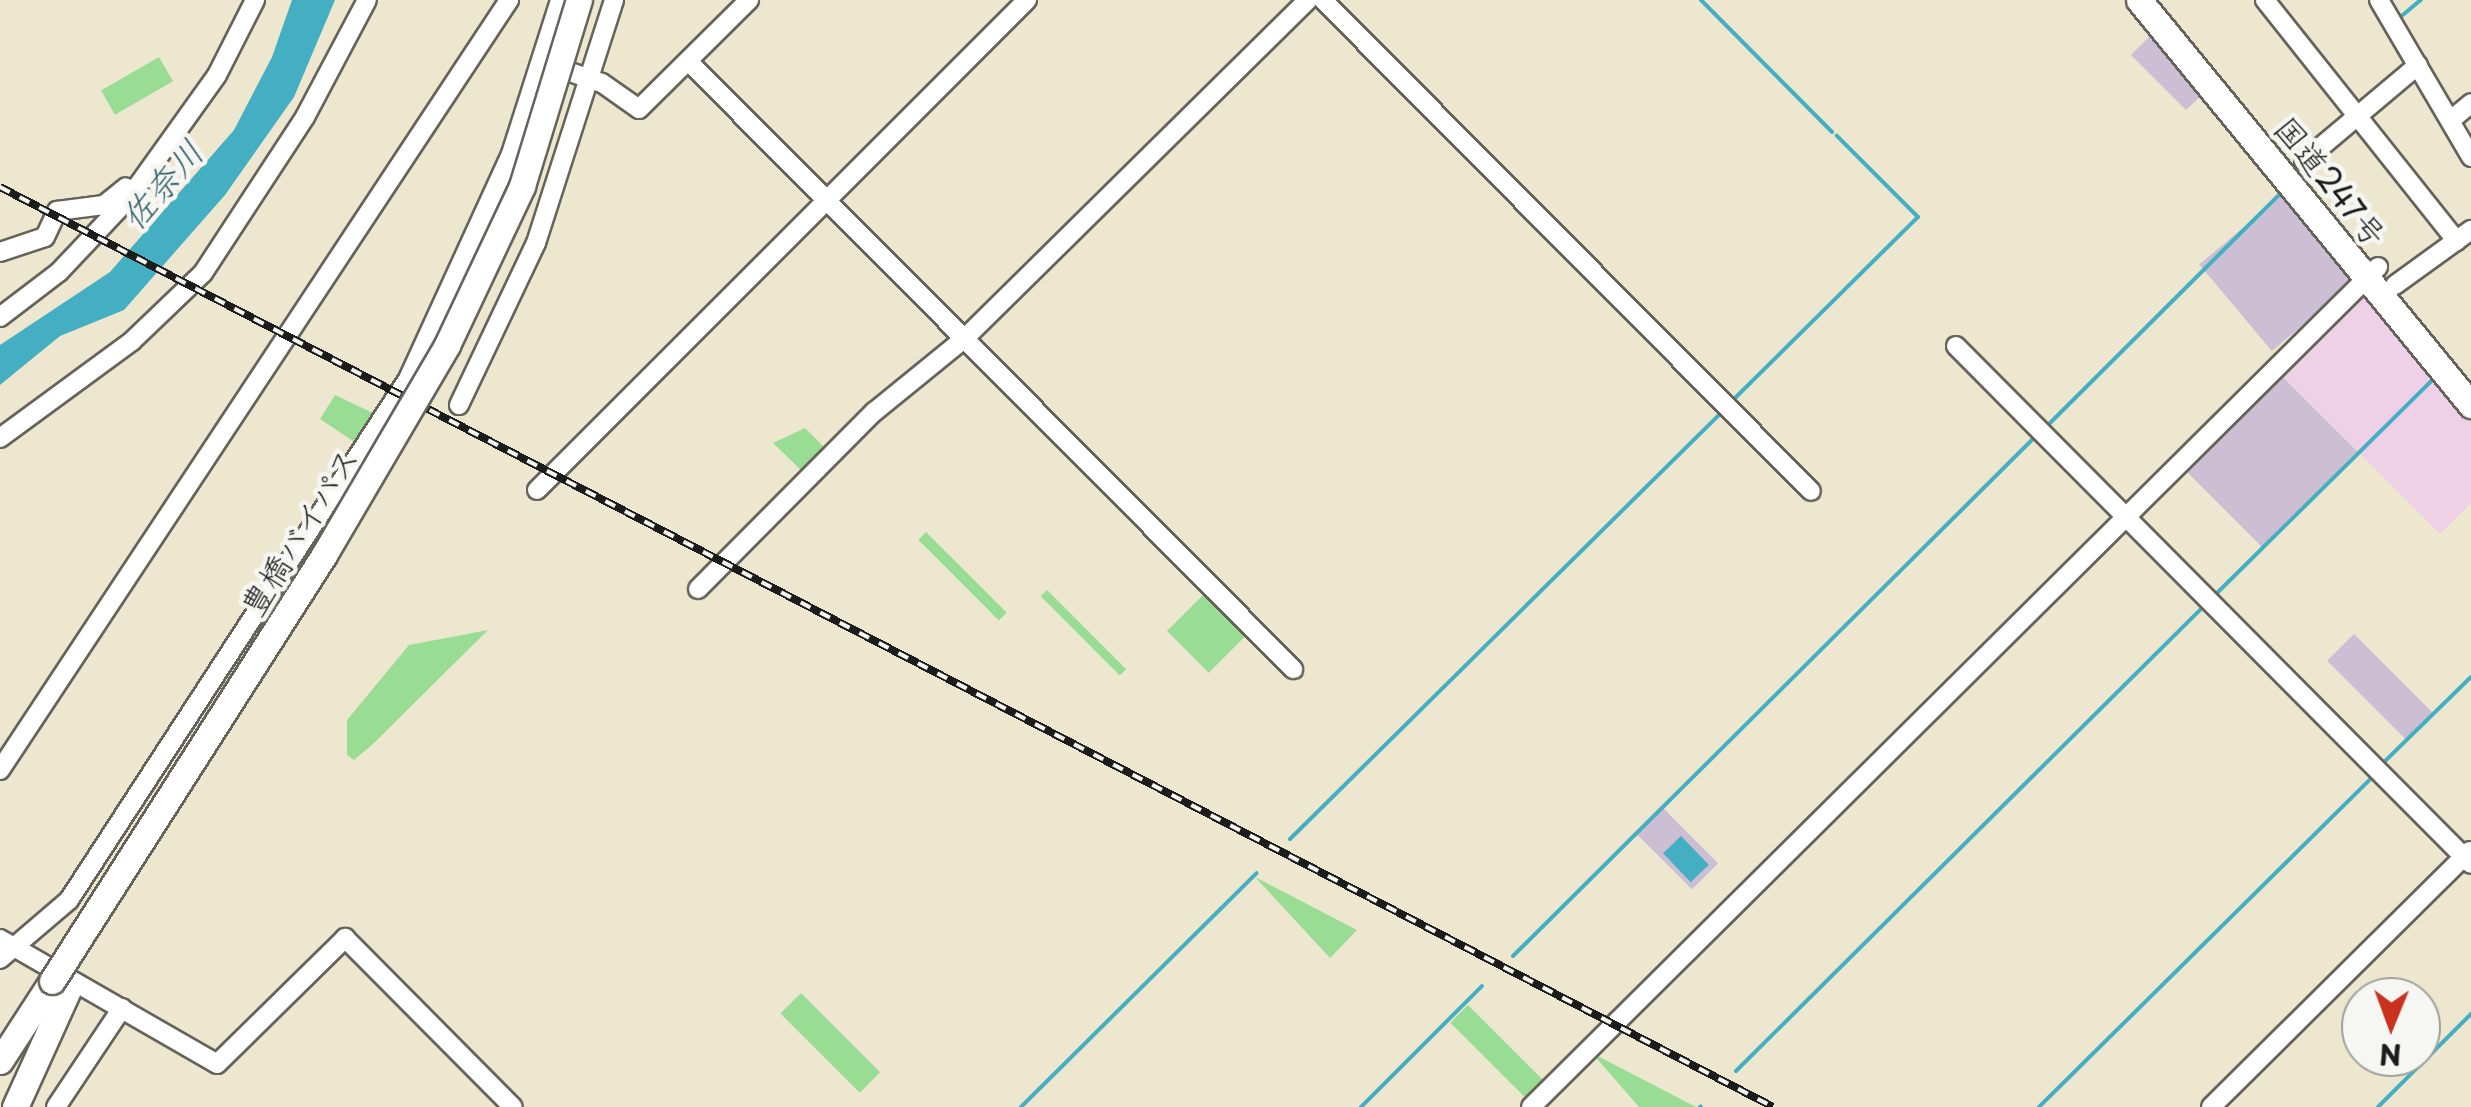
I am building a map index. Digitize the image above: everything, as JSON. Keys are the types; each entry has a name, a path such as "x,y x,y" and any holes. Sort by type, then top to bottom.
{"highway":[{"name":"豊橋バイパス","path":"0,1040 54,981 320,549 440,342 512,182 570,0"},
{"name":"豊橋バイパス","path":"0,1060 174,795 400,431 478,284 522,186 579,0"},
{"name":"国道247号","path":"2140,0 2471,379"},
{"name":"国道247号","path":"2153,0 2380,277 2471,405"},
{"path":"0,1030 54,981"},
{"path":"15,1107 54,981"}],"street":[{"path":"0,317 59,272 146,171 216,75 256,0"},
{"path":"0,438 146,329 203,273 305,117 366,0"},
{"path":"0,770 509,0"},
{"path":"513,1107 345,938 217,1064 122,1008 4,948 69,900 408,379 476,238 542,62 560,0"},
{"path":"460,405 536,244 593,81 614,0"},
{"path":"542,62 593,81 640,109 749,0"},
{"path":"537,490 1027,0"},
{"path":"698,589 910,378 965,338 1308,0"},
{"path":"1323,0 1811,491"},
{"path":"1531,1107 2122,518 2380,277 2464,235 2355,116 2265,0"},
{"path":"2379,0 2471,157"},
{"path":"688,61 1293,670"},
{"path":"2304,160 2418,65"},
{"path":"2451,120 2471,103"},
{"path":"0,252 45,237 57,211 104,205 146,171"},
{"path":"1956,346 2122,518 2468,857 2211,1107"},
{"path":"56,1107 122,1008"}],"shaded area":[{"path":"2151,35 2202,95 2186,110 2131,55"},
{"path":"2282,195 2355,282 2272,351 2199,264"},
{"path":"2364,292 2471,419 2471,503 2440,534 2278,371"},
{"path":"2278,372 2357,451 2262,547 2183,467"},
{"path":"2354,634 2432,712 2406,739 2327,661"},
{"path":"1663,808 1718,863 1692,889 1637,834"}],"green space":[{"path":"159,57 173,81 115,115 101,90"},
{"path":"335,395 375,414 356,443 320,419"},
{"path":"805,428 828,451 805,474 773,443"},
{"path":"926,532 1007,613 999,620 918,540"},
{"path":"1047,590 1126,669 1120,676 1041,596"},
{"path":"1208,590 1250,632 1209,673 1167,631"},
{"path":"488,630 373,744 354,760 347,755 347,720 409,645"},
{"path":"1255,877 1357,930 1330,958"},
{"path":"801,993 880,1072 860,1093 780,1014"},
{"path":"1468,1005 1546,1083 1529,1101 1450,1023"},
{"path":"1592,1053 1696,1107 1639,1107"}],"water":[{"path":"292,0 335,0 294,97 225,195 124,310 60,336 0,385 0,345 110,272 234,130 272,57"},
{"path":"1681,836 1709,865 1691,882 1663,853"}],"waterway":[{"path":"1701,0 1832,132"},
{"path":"2398,19 2421,0"},
{"path":"1733,400 1918,217 1837,136"},
{"path":"2047,426 2281,193"},
{"path":"2215,595 2433,379"},
{"path":"1290,839 1723,411"},
{"path":"1513,956 2036,436"},
{"path":"1736,1071 2205,605"},
{"path":"2380,766 2471,677"},
{"path":"2039,1107 2373,776"},
{"path":"1021,1107 1257,873"},
{"path":"1361,1107 1482,986"},
{"path":"2378,1107 2471,1014"}],"railway":[{"path":"0,187 1773,1107"}],"water label":[{"name":"佐奈川","path":"161,184"}]}
